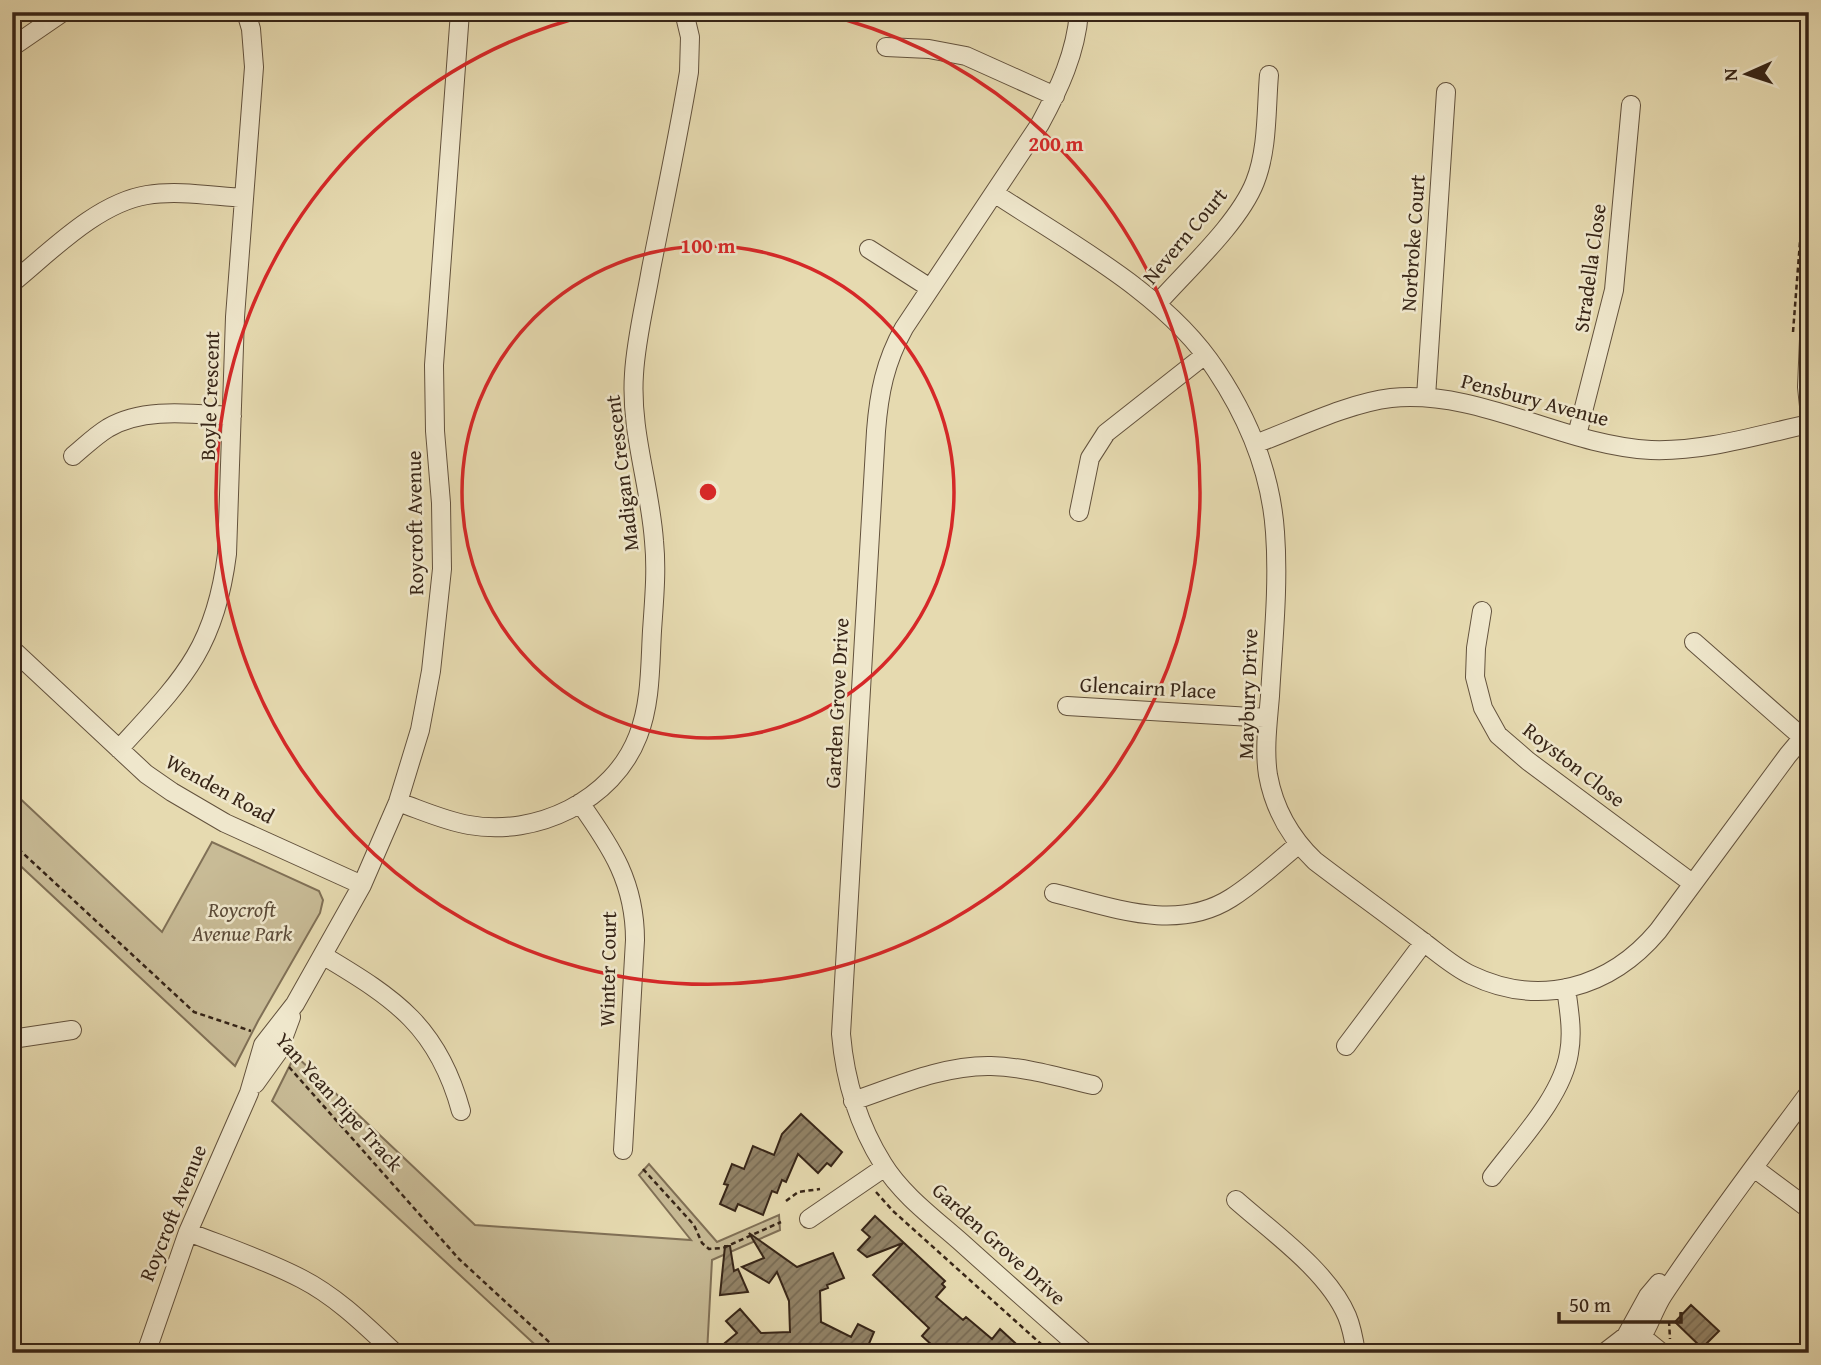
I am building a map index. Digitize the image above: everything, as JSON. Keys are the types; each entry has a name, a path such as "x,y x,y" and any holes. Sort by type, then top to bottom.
{"street":[{"path":"12,47 63,12"},
{"name":"Boyle Crescent","path":"119,749 185,674 211,628 223,580 227,554 235,317 254,67 251,29 246,12"},
{"name":"Roycroft Avenue","path":"146,1353 188,1232 271,1049 362,885 398,802 419,730 427,695 440,592 441,503 434,411 434,353 460,12"},
{"name":"Madigan Crescent","path":"398,802 467,825 519,826 538,822 580,803 603,786 626,758 638,737 648,697 655,544 635,426 634,373 689,72 690,37 684,12"},
{"name":"Garden Grove Drive","path":"1079,12 1074,42 1055,96 1040,124 930,289 895,345 887,364 878,405 842,1007 843,1056 853,1101 870,1141 885,1167 936,1220 1086,1353"},
{"path":"886,47 929,49 966,56 1055,96"},
{"name":"Nevern Court","path":"1157,304 1223,230 1249,195 1261,160 1269,75"},
{"name":"Norbroke Court","path":"1426,397 1446,92"},
{"name":"Stradella Close","path":"1577,435 1614,290 1631,105"},
{"path":"12,283 99,214 128,200 165,193 244,198"},
{"name":"Maybury Drive","path":"995,193 1157,304 1205,355 1236,403 1255,444 1271,503 1277,557 1267,761 1273,794 1283,821 1298,844 1315,862 1467,973 1520,990 1566,988 1601,977 1643,948 1805,734"},
{"path":"869,249 930,289"},
{"path":"1800,340 1809,406"},
{"path":"1079,512 1090,458 1106,433 1205,355"},
{"name":"Pensbury Avenue","path":"1255,444 1377,400 1426,397 1465,404 1633,448 1667,450 1706,446 1809,424"},
{"path":"74,456 108,429 138,417 167,413 232,416"},
{"name":"Royston Close","path":"1482,611 1475,677 1483,708 1498,735 1528,761 1692,883"},
{"path":"1694,642 1805,734"},
{"name":"Wenden Road","path":"12,649 156,782 226,823 362,885"},
{"name":"Glencairn Place","path":"1067,706 1268,718"},
{"name":"Winter Court","path":"580,803 623,870 634,910 635,940 623,1150"},
{"path":"1054,893 1144,915 1185,915 1232,898 1298,844"},
{"path":"1346,1046 1424,942"},
{"path":"324,956 379,990 411,1016 442,1060 461,1111"},
{"path":"1492,1177 1546,1103 1564,1072 1571,1039 1566,988"},
{"path":"12,1039 72,1030"},
{"path":"853,1101 928,1076 970,1067 1010,1068 1093,1085"},
{"path":"1634,1345 1664,1293 1809,1093"},
{"path":"809,1219 885,1167"},
{"path":"1754,1168 1809,1209"},
{"path":"1236,1200 1324,1280 1347,1315 1356,1353"},
{"path":"188,1232 274,1265 305,1280 351,1313 395,1353"},
{"path":"1604,1353 1634,1345 1666,1346"}],"path":[{"path":"1800,340 1809,126"},
{"name":"Yan Yean Pipe Track","path":"12,843 194,1012 254,1032 459,1259 561,1353"},
{"path":"643,1169 694,1225 702,1243 709,1249 723,1248 781,1222"},
{"path":"867,1179 893,1210 1051,1353"},
{"path":"786,1201 798,1192 827,1186"},
{"path":"1666,1346 1672,1315"}],"green space":[{"name":"Roycroft Avenue Park","path":"12,791 162,932 212,842 319,891 323,900 320,913 235,1066 12,858"},
{"path":"295,1055 475,1225 691,1240 639,1175 649,1164 717,1242 779,1215 780,1230 712,1260 707,1353 544,1353 272,1101"}],"building":[{"path":"801,1114 842,1152 831,1166 827,1163 818,1173 798,1154 786,1182 782,1180 777,1193 772,1191 763,1215 738,1204 735,1211 720,1204 728,1185 724,1184 732,1164 744,1169 753,1146 774,1155 782,1134"},
{"path":"875,1216 945,1281 942,1284 945,1287 936,1297 963,1320 966,1317 992,1339 1000,1329 1026,1353 945,1353 936,1345 934,1347 922,1336 929,1328 873,1275 903,1243 867,1257 858,1250 870,1237 862,1230"},
{"path":"749,1233 797,1267 833,1253 844,1278 820,1291 821,1322 851,1337 858,1324 874,1332 865,1353 733,1353 725,1343 737,1333 726,1321 740,1309 761,1333 790,1332 789,1301 777,1272 769,1283 742,1267 764,1258"},
{"path":"725,1246 730,1246 734,1271 738,1269 748,1292 720,1295"},
{"path":"1691,1305 1719,1331 1702,1348 1675,1322"}]}
